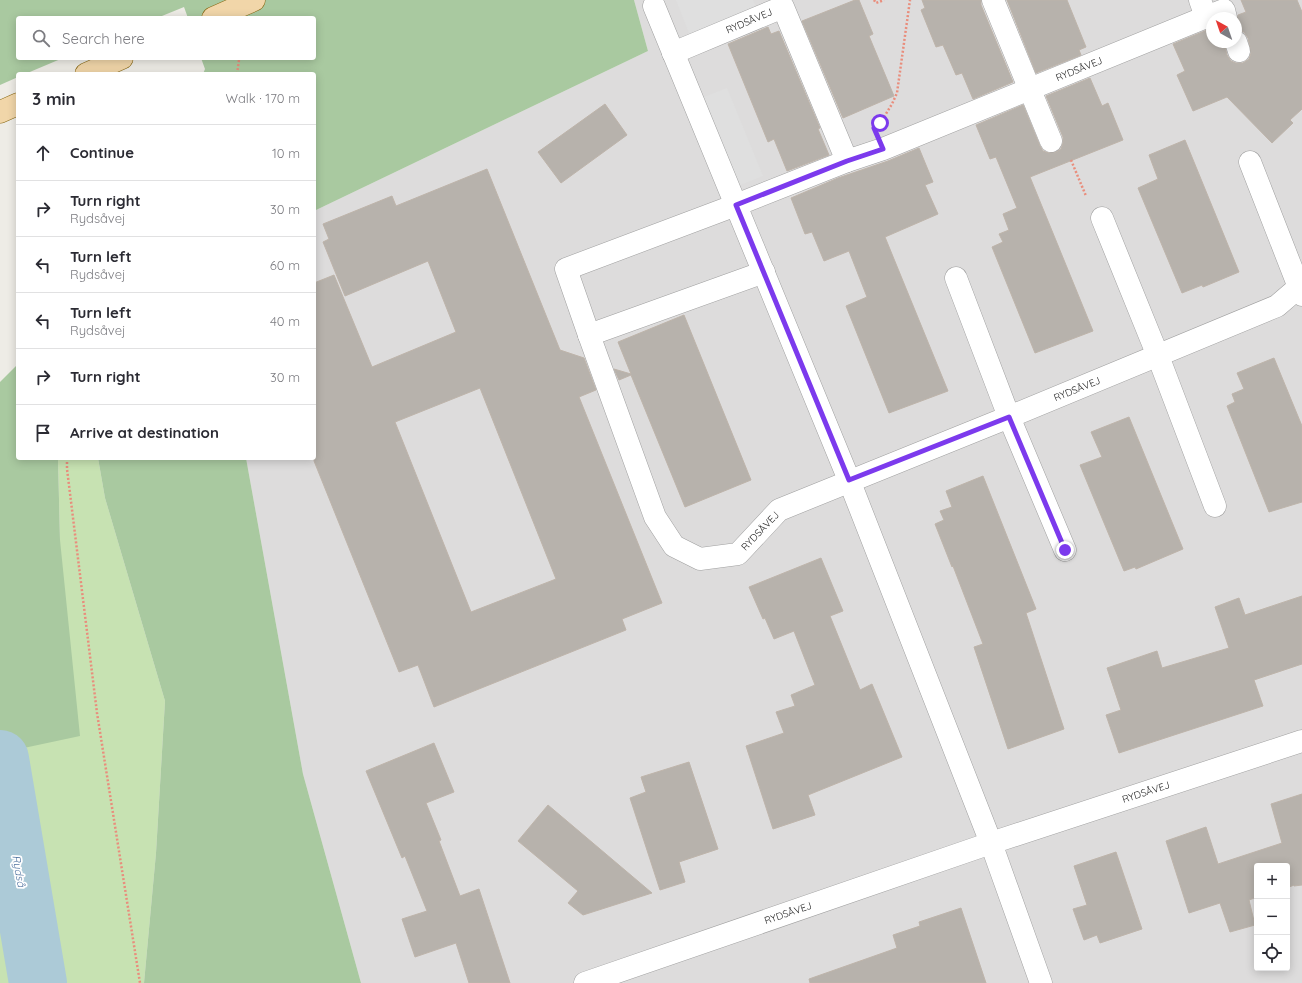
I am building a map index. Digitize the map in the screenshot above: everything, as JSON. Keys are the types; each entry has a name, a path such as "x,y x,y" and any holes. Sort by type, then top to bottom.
{"main road":[{"path":"218,16 254,0"},
{"path":"90,72 118,60"},
{"path":"0,112 16,105"}],"street":[{"path":"993,0 1051,141"},
{"path":"654,6 849,480 991,843 1041,983"},
{"name":"RYDSÅVEJ","path":"673,53 783,7 847,161"},
{"name":"RYDSÅVEJ","path":"1206,14 1030,89 883,149 847,161 736,205 566,269 656,517 674,546 700,560 738,554 779,510 849,480 1009,417 1277,306 1300,291"},
{"path":"1250,162 1300,291"},
{"path":"1102,218 1158,356 1215,506"},
{"path":"589,335 764,272"},
{"path":"956,278 1009,417 1065,550"},
{"name":"RYDSÅVEJ","path":"585,983 991,843 1302,741"}],"path":[{"path":"874,0 876,3 884,0"},
{"path":"883,149 874,128 880,123 897,93 910,0"},
{"path":"237,72 239,60"},
{"path":"1051,141 1061,136 1097,221 1102,218"},
{"path":"67,460 97,713 140,983"}],"shaded area":[{"path":"634,0 1302,0 1302,983 361,983 303,774 246,460 316,460 316,210 648,51"},
{"path":"676,0 753,0 757,10 691,38"},
{"path":"727,88 763,176 735,187 699,99"}],"green space":[{"path":"0,0 634,0 648,51 316,210 316,72 204,72 205,69 202,60 316,60 316,16 187,16 184,7 162,16 16,16 16,60 58,60 30,72 16,72 16,78 0,85"},
{"path":"16,366 16,460 58,460 60,540 80,736 5,752 0,740 0,382"},
{"path":"58,460 98,460 105,498 165,701 156,853 144,983 0,983 0,740 5,751 60,540"},
{"path":"98,460 246,460 303,774 361,983 144,983 156,853 165,701 105,498"}],"building":[{"path":"855,0 859,0 873,34 869,36 894,96 843,118 802,21"},
{"path":"922,0 981,0 981,5 1013,82 973,99 962,73 956,75 943,45 936,47 921,10 925,8"},
{"path":"1007,0 1067,0 1086,47 1079,50 1081,55 1036,73"},
{"path":"1241,0 1297,0 1302,12 1302,109 1290,120 1293,123 1272,143 1227,97 1193,111 1177,75 1185,71 1173,44 1206,30 1206,48 1225,48 1227,55 1231,61 1236,63 1243,63 1249,59 1251,53 1248,38 1242,32 1242,14 1246,12"},
{"path":"768,27 771,34 779,31 820,128 818,129 829,155 787,171 774,139 768,142 728,44"},
{"path":"1090,78 1102,106 1108,103 1123,140 1030,177 1093,331 1035,353 992,247 1003,242 999,234 1009,230 1003,214 1017,208 996,157 990,159 976,125 1023,105 1043,151 1049,153 1056,152 1061,149 1063,137 1046,96"},
{"path":"605,104 627,135 561,183 538,152"},
{"path":"1185,140 1239,272 1203,287 1202,285 1182,293 1138,188 1158,179 1149,155"},
{"path":"919,148 933,182 925,185 938,214 885,237 948,391 889,413 846,306 867,297 849,251 824,261 812,232 805,234 791,198 838,178 888,161"},
{"path":"487,169 560,350 584,358 596,390 579,397 662,603 622,619 626,630 434,707 418,665 399,672 314,461 316,460 316,282 334,275 372,367 456,332 428,261 345,296 323,242 329,239 323,224 392,196 396,206","holes":["480,388 556,579 471,612 395,422"]},
{"path":"684,315 751,480 685,507 631,375 619,380 614,369 631,374 618,342"},
{"path":"1274,358 1302,426 1302,502 1269,512 1227,406 1235,402 1232,394 1244,389 1237,373"},
{"path":"1129,417 1183,549 1136,569 1135,567 1124,571 1080,465 1102,457 1091,432"},
{"path":"983,476 1036,609 1026,613 1064,729 1008,749 974,647 983,644 935,524 944,520 940,511 952,507 946,491"},
{"path":"821,558 843,611 830,616 860,690 872,684 902,757 808,795 815,815 773,829 746,746 784,733 776,712 795,706 791,695 815,685 794,631 774,639 765,618 763,619 749,587"},
{"path":"1302,596 1302,664 1254,680 1263,706 1119,753 1106,715 1121,710 1107,668 1157,651 1162,668 1229,648 1215,607 1239,598 1245,615"},
{"path":"434,743 454,792 426,803 441,840 439,841 460,896 479,889 510,983 469,983 456,943 415,957 402,919 427,911 405,856 402,858 366,771"},
{"path":"689,762 718,849 679,862 685,882 660,890 630,798 646,792 641,777"},
{"path":"1302,794 1302,885 1290,887 1290,863 1254,863 1254,898 1249,900 1254,925 1230,932 1220,903 1189,913 1166,841 1206,827 1218,864 1282,843 1271,804"},
{"path":"548,805 652,893 583,915 568,903 578,891 518,841"},
{"path":"1116,852 1142,929 1100,943 1097,935 1084,940 1073,909 1087,905 1074,866"},
{"path":"961,908 986,983 810,983 809,979 897,948 893,935 920,926 919,922"}],"waterway":[{"name":"Rydså","path":"0,759 38,983"}],"route":[{"path":"880,123 874,128 883,149 847,161 736,205 849,480 1009,417 1065,550"}]}
